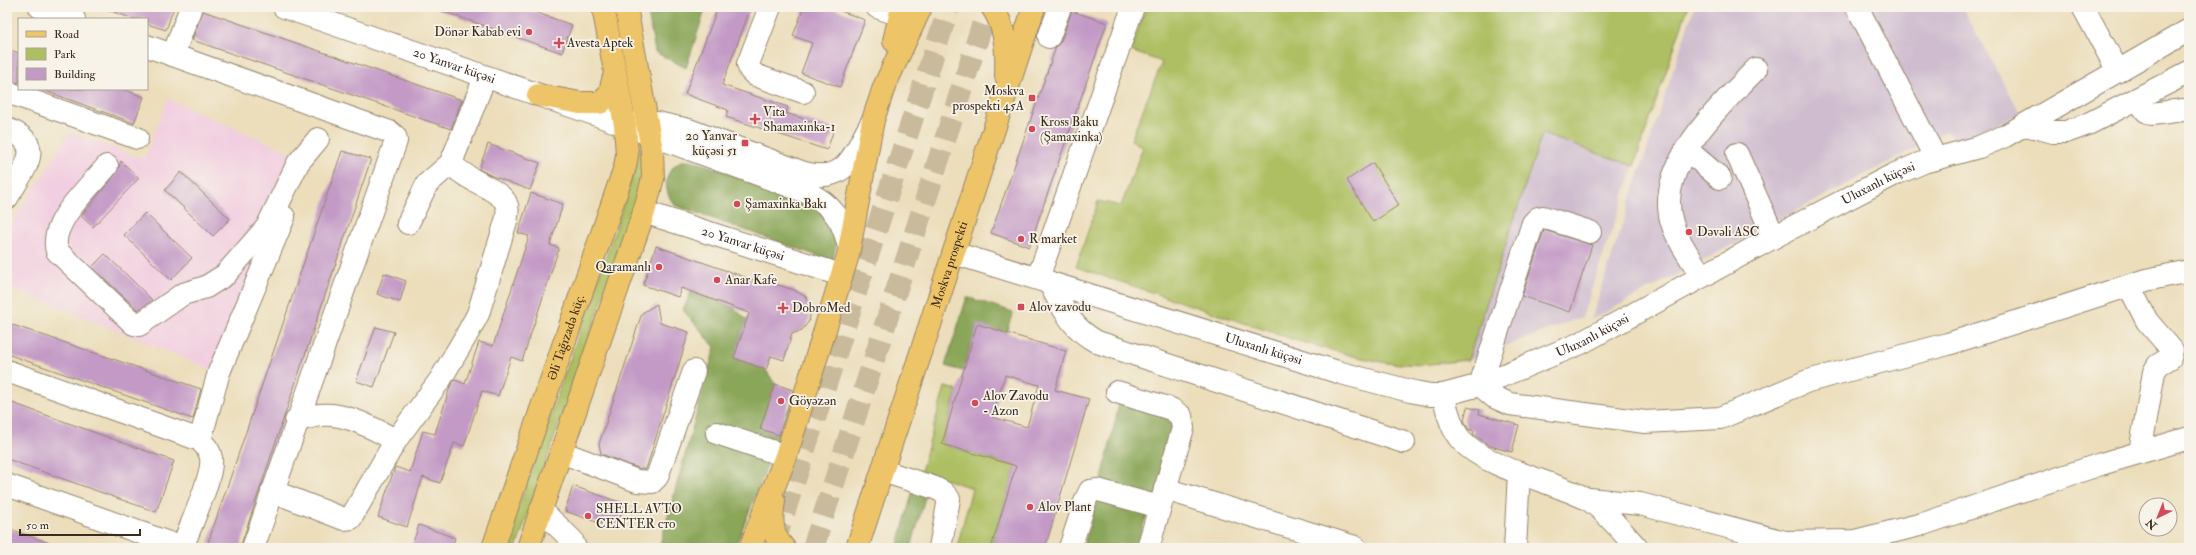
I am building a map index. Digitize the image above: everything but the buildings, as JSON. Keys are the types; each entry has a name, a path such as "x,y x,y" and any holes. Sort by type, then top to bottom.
{"main road":[{"name":"Əli Tağızadə küç.","path":"493,548 622,179 627,154 625,125 603,7"},
{"path":"528,548 644,212 653,178 649,129 626,7"},
{"path":"884,87 921,7"},
{"path":"992,7 998,15 1003,29 1005,43 1005,97"},
{"name":"Moskva prospekti","path":"866,523 1034,7"},
{"path":"750,548 786,456 850,248 873,120 884,87 901,11"},
{"path":"538,95 589,105 600,103 609,95 616,79"},
{"path":"778,478 772,515 772,525 775,536 784,548"},
{"path":"851,548 866,523"},
{"path":"857,548 866,523"}],"street":[{"path":"40,7 71,18"},
{"path":"173,55 191,7"},
{"name":"20 Yanvar küçəsi","path":"284,7 625,125 649,129"},
{"path":"770,7 748,64 750,70 755,75 803,92"},
{"path":"877,7 901,11"},
{"path":"1050,37 1060,7"},
{"path":"1133,7 1044,280 1074,326 1083,334 1097,342 1404,442"},
{"path":"1857,7 1936,159"},
{"path":"2083,7 2118,71"},
{"name":"Uluxanlı küçəsi","path":"954,252 1342,373 1410,391 1430,395 1444,395 1480,385 1580,343 1701,276 1893,175 1936,159 1979,147 2026,125 2189,30"},
{"path":"148,46 390,132 395,136 396,141 296,421 253,548"},
{"path":"1701,276 1672,224 1669,211 1670,192 1686,149 1700,128 1756,69"},
{"path":"2026,125 2053,132 2066,132 2088,124 2189,72"},
{"path":"408,223 427,184 451,163 485,77"},
{"path":"7,92 137,138"},
{"path":"2137,98 2146,111 2152,114 2183,110"},
{"path":"200,440 219,372 318,139 326,110"},
{"path":"649,129 689,130 804,174 824,177 831,176 844,168 873,120"},
{"path":"7,129 25,138 31,148 30,157 7,198"},
{"path":"649,129 813,195 828,206 841,222 846,230 850,248"},
{"path":"107,166 62,219 55,237 55,244 57,251 134,324 139,325 183,294 206,287 225,275 267,227 298,163 318,139"},
{"path":"1686,149 1720,178"},
{"path":"1737,154 1774,237"},
{"path":"272,491 344,519 351,518 396,440 440,380 478,314 506,221 508,208 502,196 465,176 451,163"},
{"name":"20 Yanvar küçəsi","path":"644,212 841,275"},
{"path":"1590,232 1543,217 1538,218 1533,223 1480,385 1494,397 1510,404 1645,422 1720,418 1808,381 1948,344 2129,286 2189,271"},
{"path":"2129,286 2147,321 2172,350 2170,358 2158,364 2154,372 2140,452"},
{"path":"7,371 200,440 208,449 212,460 183,548 7,485"},
{"path":"561,452 637,482 652,482 657,477 694,371"},
{"path":"1117,392 1171,410 1181,416 1183,428 1148,548"},
{"path":"1444,395 1450,419 1461,439 1479,454 1519,473 1589,499 1640,504 1785,542 1855,541 1923,524 2140,452 2189,438"},
{"path":"296,421 319,415 332,414 353,420 396,440"},
{"path":"717,433 786,456"},
{"path":"883,471 935,488 943,492 949,500 940,548"},
{"path":"1514,548 1519,473"},
{"path":"1070,548 1090,491 1098,490 1162,498 1355,546"},
{"path":"1589,499 1637,548"},
{"path":"541,510 572,540 575,548"}],"shaded area":[{"name":"Dəvəli ASC","path":"1694,7 1962,7 2020,113 1958,143 1947,131 1591,320"},
{"path":"168,99 296,155 218,372 7,286 7,231 70,132 144,159"},
{"path":"1542,133 1634,166 1582,317 1468,360"}],"green space":[{"path":"647,7 706,7 686,68 655,52"},
{"path":"1146,7 1688,7 1634,166 1542,134 1468,360 1421,365 1386,363 1353,356 1298,341 1076,267 1098,201 1121,206 1143,147 1131,140 1162,62 1131,51"},
{"path":"635,148 642,148 642,179 626,231 516,548 504,548 616,228 633,173"},
{"path":"681,161 694,161 800,197 828,217 837,241 832,261 675,205 668,193 666,182 671,170"},
{"path":"691,292 734,308 747,320 734,358 766,370 775,384 779,435 735,548 659,548 715,347 683,310"},
{"path":"967,297 1013,312 1006,333 977,325 963,371 945,366"},
{"path":"945,387 957,390 942,444 1016,466 991,548 957,548 972,488 921,471"},
{"path":"1120,400 1173,419 1178,430 1155,497 1101,483"},
{"path":"913,490 926,494 911,548 897,548"},
{"path":"1097,499 1147,515 1135,548 1083,548"}],"tunnel":[{"path":"774,544 949,7"},
{"path":"813,548 988,7"}],"place":[{"name":"Dönər Kabab evi","path":"529,32"},
{"name":"Avesta Aptek","path":"559,43"},
{"name":"Moskva prospekti 45A","path":"1032,98"},
{"name":"Vita Shamaxinka-1","path":"755,119"},
{"name":"Kross Baku (Şamaxinka)","path":"1032,129"},
{"name":"20 Yanvar küçəsi 51","path":"745,143"},
{"name":"Şamaxinka Bakı","path":"737,204"},
{"name":"Dəvəli ASC","path":"1689,232"},
{"name":"R market","path":"1021,239"},
{"name":"Qaramanlı","path":"659,267"},
{"name":"Anar Kafe","path":"717,280"},
{"name":"Alov zavodu","path":"1021,307"},
{"name":"DobroMed","path":"783,308"},
{"name":"Göyəzən","path":"781,401"},
{"name":"Alov Zavodu - Azon","path":"975,403"},
{"name":"Alov Plant","path":"1030,507"},
{"name":"SHELL AVTO CENTER сто","path":"588,516"}]}
